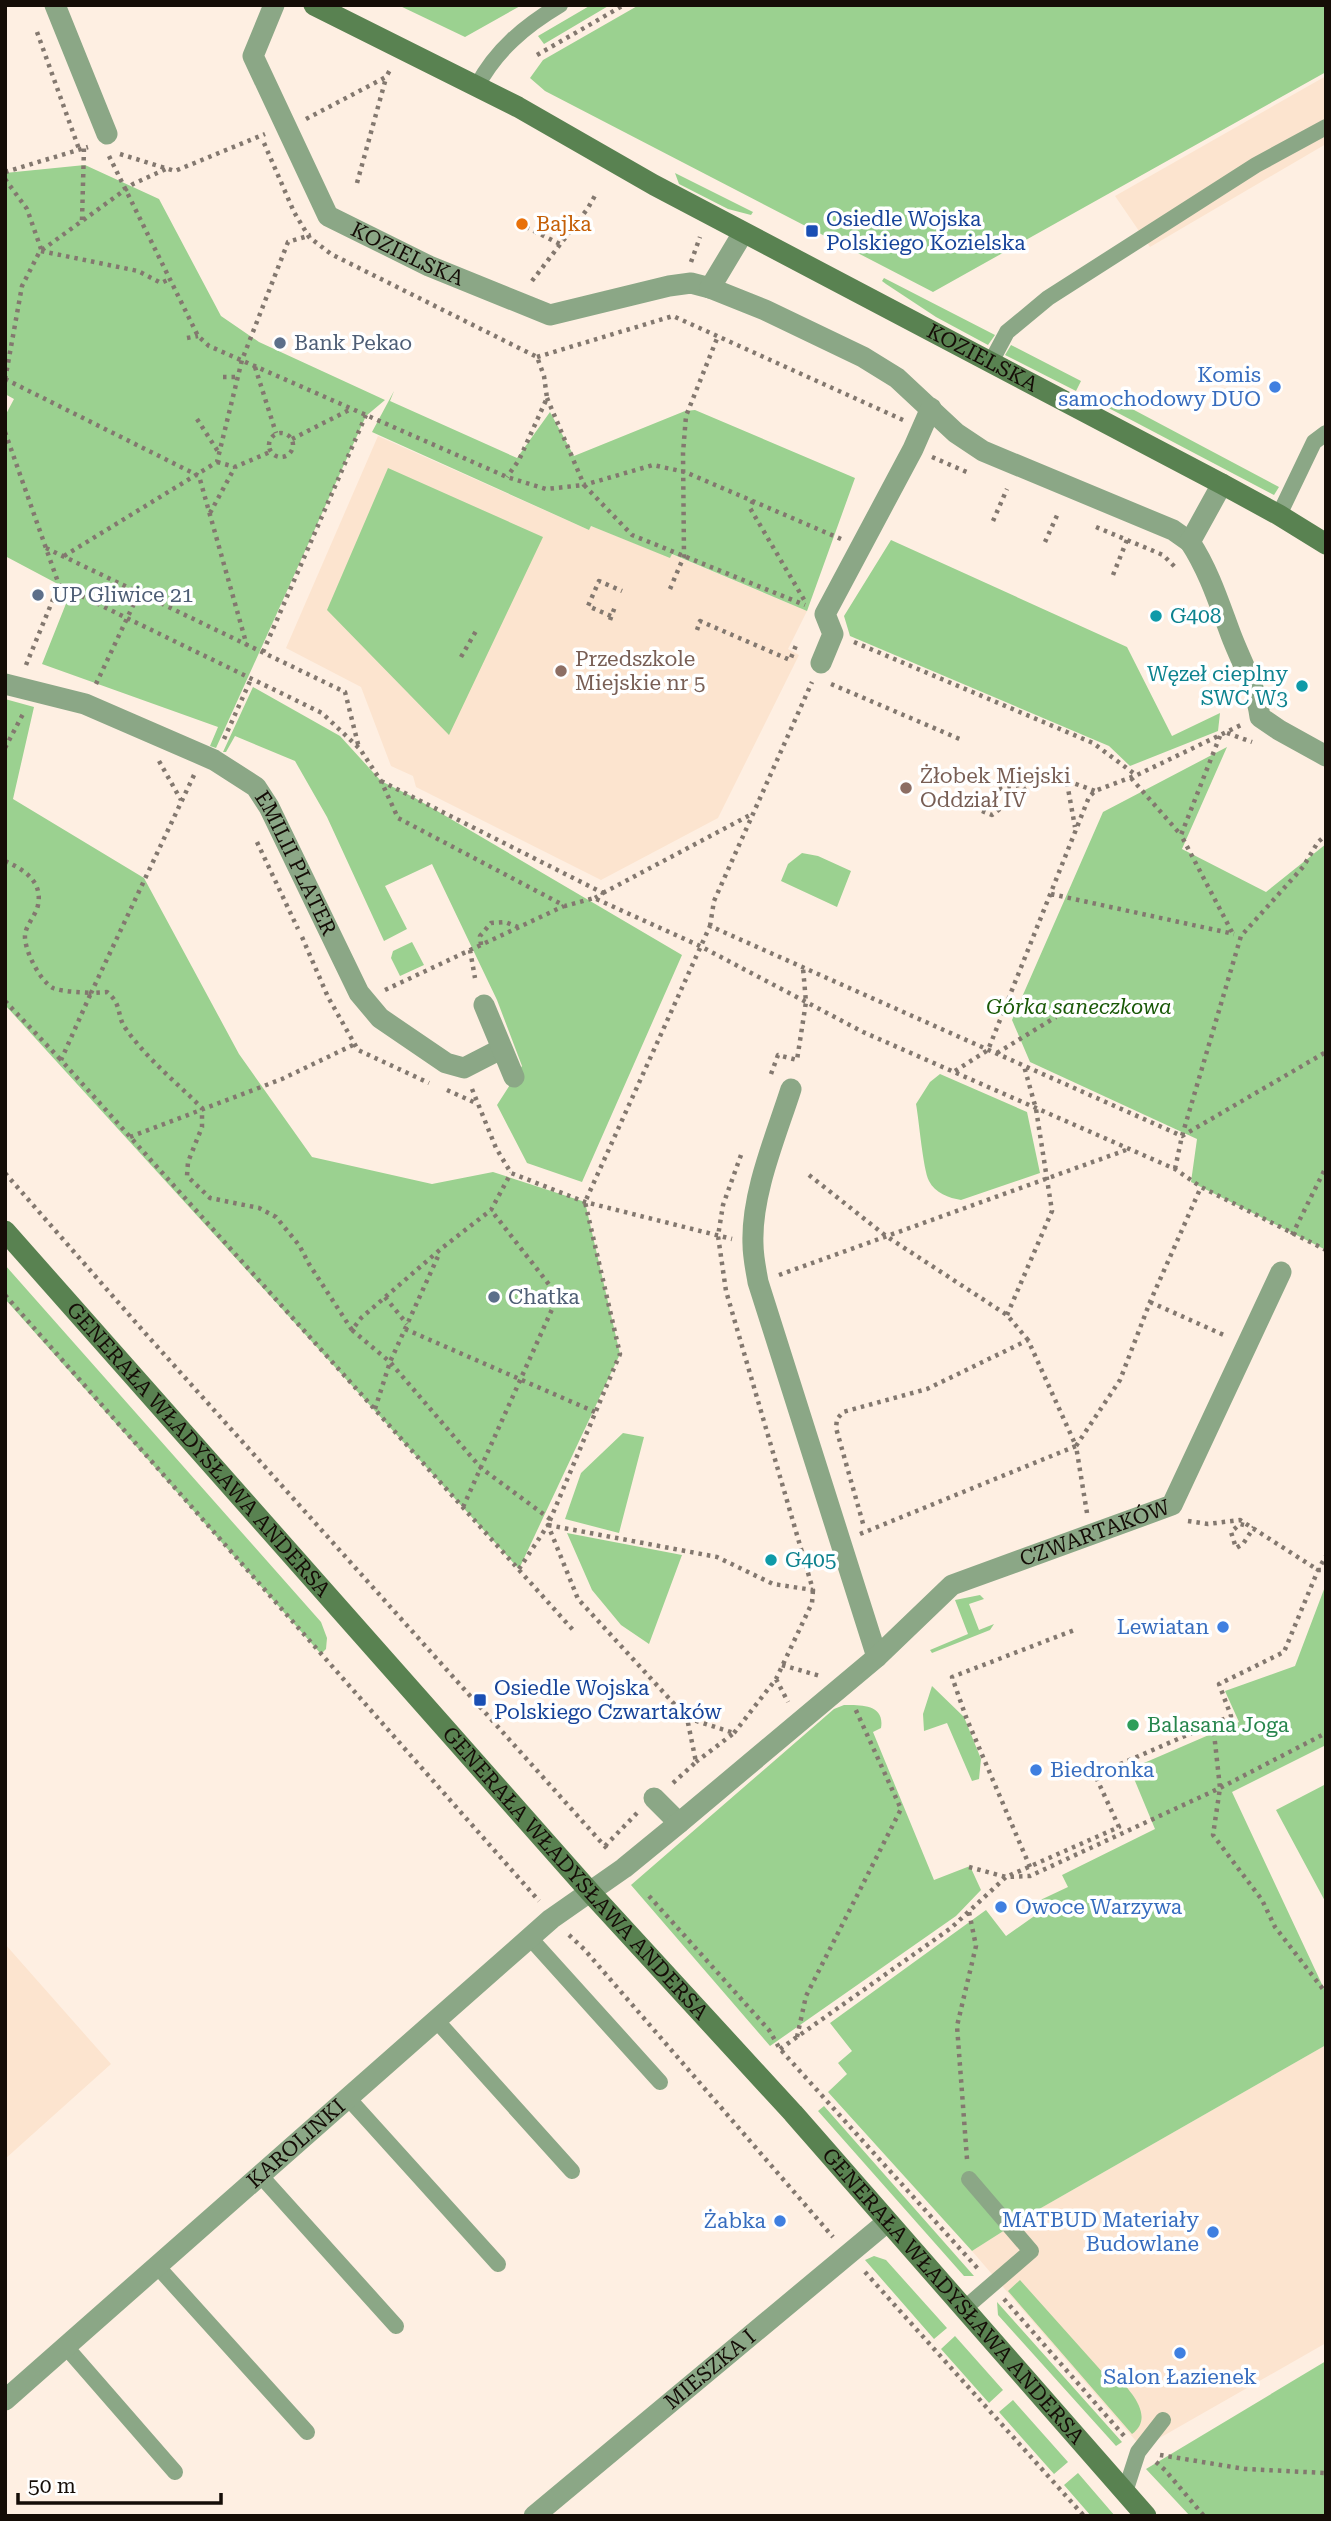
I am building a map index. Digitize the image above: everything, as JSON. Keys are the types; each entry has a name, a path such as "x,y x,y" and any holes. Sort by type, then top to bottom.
{"street":[{"path":"55,5 106,142"},
{"name":"KOZIELSKA","path":"274,5 253,56 328,216 429,266 550,315 669,286 691,284 710,288 765,310 863,357 897,378 956,433 984,451 1173,530 1190,542"},
{"name":"KOZIELSKA","path":"314,5 477,86 654,186 1222,484 1326,544"},
{"path":"710,288 743,233"},
{"path":"818,670 833,634 825,614 913,449 931,408"},
{"path":"1222,484 1190,542 1203,562 1257,693 1260,716 1279,730 1326,756"},
{"name":"EMILII PLATER","path":"14,678 85,704 214,760 256,788 269,807 353,980 365,999 380,1018 446,1063 464,1068"},
{"path":"484,1005 514,1077"},
{"path":"464,1068 501,1049"},
{"path":"791,1089 765,1171 755,1215 753,1244 758,1282 877,1657"},
{"name":"GENERAŁA WŁADYSŁAWA ANDERSA","path":"5,1231 590,1892 793,2113 1146,2516"},
{"name":"CZWARTAKÓW","path":"590,1892 679,1823 877,1657 952,1585 1172,1505 1281,1272"},
{"path":"654,1798 679,1823"},
{"name":"KAROLINKI","path":"5,2400 551,1919 590,1892"},
{"name":"MIESZKA I","path":"534,2516 887,2222"}],"lane":[{"path":"477,86 501,50 560,5"},
{"path":"990,362 1007,332 1048,299 1256,166 1326,127"},
{"path":"1279,515 1314,442 1326,433"},
{"path":"530,1938 660,2082"},
{"path":"436,2020 572,2171"},
{"path":"348,2098 498,2264"},
{"path":"260,2175 396,2326"},
{"path":"965,2308 1031,2251 969,2179"},
{"path":"157,2266 307,2432"},
{"path":"66,2347 175,2472"},
{"path":"1125,2492 1138,2452 1163,2420"}],"path":[{"path":"537,55 624,5"},
{"path":"34,22 82,149 82,221"},
{"path":"357,183 390,70"},
{"path":"5,172 106,142 175,172 316,115 386,77"},
{"path":"106,142 125,189 198,336 209,346 507,477 546,489 584,485 653,465 685,472 861,547"},
{"path":"167,169 125,189 40,251 22,286 5,379 199,476 247,646"},
{"path":"5,179 27,209 40,251"},
{"path":"532,281 588,208 597,192"},
{"path":"64,556 218,462 242,360 288,242 309,237 328,216"},
{"path":"527,227 561,244"},
{"path":"688,272 700,237"},
{"path":"40,251 138,271 161,283 170,279"},
{"path":"752,501 750,508 808,606 632,535 584,485 547,398 544,376 537,356 673,316 909,422"},
{"path":"187,338 198,336"},
{"path":"670,589 684,556 683,453 686,416 718,336"},
{"path":"255,367 276,433"},
{"path":"223,377 237,377"},
{"path":"507,477 519,460 547,398"},
{"path":"292,439 352,408"},
{"path":"263,652 366,415"},
{"path":"197,419 219,454"},
{"path":"5,432 59,584 321,713 360,749 381,781 398,818 565,906"},
{"path":"276,433 283,433 292,439 293,447 289,454 277,457 270,452 269,441 276,433"},
{"path":"210,513 235,467 270,452"},
{"path":"218,462 235,467"},
{"path":"993,521 1007,489"},
{"path":"1045,542 1059,511 1070,516"},
{"path":"1093,525 1163,555"},
{"path":"1113,575 1127,540"},
{"path":"46,548 345,692 360,749"},
{"path":"616,604 610,618 587,606 599,581 622,591"},
{"path":"14,678 59,584"},
{"path":"91,693 139,593"},
{"path":"696,629 700,621 790,660 797,643"},
{"path":"461,657 476,631"},
{"path":"833,634 1093,743 1134,777 1181,835 1233,934"},
{"path":"519,1569 549,1522 620,1354 585,1202 710,926 714,901 818,670 962,740"},
{"path":"220,747 251,679"},
{"path":"5,748 26,708"},
{"path":"954,1072 988,1050 1089,797 1095,791 1134,777 1260,716"},
{"path":"1181,835 1220,736"},
{"path":"157,758 181,800"},
{"path":"61,1060 194,773"},
{"path":"982,811 992,816 1046,773 1067,783 1095,791"},
{"path":"381,781 603,893"},
{"path":"999,789 1035,781"},
{"path":"1067,783 1075,827"},
{"path":"365,999 565,906 594,898 752,814"},
{"path":"1174,1169 1241,936 1303,867 1318,842 1326,835"},
{"path":"5,861 23,869 35,882 39,903 25,935 30,958 41,975 53,988 91,993 107,992 117,1000 123,1026 149,1058 202,1108 201,1127 188,1162 187,1175 210,1198 260,1208 276,1217 299,1245 352,1329 390,1362 481,1468 549,1522 717,1557 773,1584 813,1590"},
{"path":"1051,894 1241,936"},
{"path":"594,898 700,946 863,1032 1174,1169 1200,1187 1326,1250"},
{"path":"481,945 480,936 491,923 505,922 519,928"},
{"path":"710,926 1182,1136"},
{"path":"470,950 475,978"},
{"path":"778,1055 797,1060 806,1002 803,968"},
{"path":"5,1001 573,1630"},
{"path":"996,1053 1056,1017"},
{"path":"130,1137 282,1079 355,1044"},
{"path":"1182,1136 1326,1052"},
{"path":"1007,1315 1052,1211 1036,1109 1023,1065"},
{"path":"464,1068 496,1148 511,1173 585,1202 753,1244"},
{"path":"758,1282 1127,1150"},
{"path":"1293,1235 1326,1167"},
{"path":"5,1173 145,1334 614,1856"},
{"path":"352,1329 361,1318 442,1248 491,1210 511,1173"},
{"path":"809,1175 886,1236 1007,1315 1028,1340 1076,1446 1088,1516"},
{"path":"1028,1340 928,1389 844,1412 837,1419 836,1427 865,1531 1076,1446 1121,1380 1150,1303 1200,1187"},
{"path":"463,1507 558,1296 491,1210"},
{"path":"675,1781 734,1733 776,1679 811,1603 813,1590 726,1291 718,1236"},
{"path":"375,1409 390,1362 442,1248"},
{"path":"5,1295 542,1905 534,1911"},
{"path":"385,1297 406,1327 595,1412"},
{"path":"1150,1303 1246,1345"},
{"path":"1208,1524 1240,1520 1318,1570 1326,1570"},
{"path":"549,1522 578,1599 687,1718 734,1733"},
{"path":"1240,1524 1253,1528 1243,1544 1236,1548 1231,1532 1240,1524"},
{"path":"780,2049 951,1928 1006,1877 1119,1827 1095,1775 1231,1716 1219,1684 1284,1652 1326,1556"},
{"path":"1030,1867 953,1677 1077,1629"},
{"path":"782,1665 828,1678"},
{"path":"776,1679 792,1709"},
{"path":"796,2038 806,1996 901,1810 854,1706"},
{"path":"687,1718 696,1762"},
{"path":"1213,1724 1220,1788 1213,1835 1262,1900 1275,1927 1326,1993"},
{"path":"969,1867 1006,1877 1030,1876 1220,1788 1326,1733"},
{"path":"649,1896 769,2030 780,2049 818,2091"},
{"path":"969,1911 976,1946 957,2026 969,2179"},
{"path":"756,2146 837,2242"},
{"path":"861,2268 1084,2516"},
{"path":"1138,2452 1245,2469 1326,2473"},
{"path":"1138,2452 1165,2470 1204,2516"}],"shaded area":[{"path":"1326,76 1326,144 1150,247 1115,196"},
{"name":"Przedszkole Miejskie nr 5","path":"378,436 589,530 591,526 669,557 671,554 807,611 788,649 799,655 718,818 601,880 416,787 413,776 391,766 361,687 286,648"},
{"path":"5,1944 111,2064 5,2159"},
{"path":"1326,2045 1326,2343 1142,2448 972,2251 1027,2216"}],"green space":[{"path":"398,5 522,5 465,37"},
{"path":"591,5 610,5 544,44 538,36"},
{"path":"639,5 1326,5 1326,72 933,292 545,91 530,78 543,60"},
{"path":"85,165 159,199 221,316 259,342 385,400 366,416 216,748 210,746 218,727 42,664 71,591 5,556 5,416 14,399 5,394 5,173"},
{"path":"675,173 753,212 751,215 728,209 679,184"},
{"path":"884,278 995,335 988,345 936,317 882,281"},
{"path":"1011,345 1081,381 1076,391 1005,355"},
{"path":"394,391 390,401 517,458 550,412 574,456 685,411 695,410 855,478 807,611 672,554 670,558 591,526 589,530 372,432"},
{"path":"1104,394 1279,487 1274,495 1099,403"},
{"path":"388,468 543,537 449,735 327,610"},
{"path":"891,540 1127,647 1172,736 1220,713 1218,731 1130,766 1109,746 850,636 844,616"},
{"path":"253,687 340,736 381,781 415,798 682,955 582,1182 527,1163 497,1105 522,1066 497,1000 432,864 385,886 407,929 384,941 327,817 295,761 235,736 226,752 223,752"},
{"path":"5,699 34,707 13,799 144,878 239,1054 312,1157 432,1184 493,1172 585,1202 620,1354 519,1569 5,1005"},
{"name":"Górka saneczkowa","path":"1227,747 1182,849 1266,892 1326,844 1326,1250 1191,1182 1197,1139 1030,1062 1012,1020 1103,812"},
{"path":"802,853 818,856 851,871 837,907 781,881 788,864"},
{"path":"412,942 424,965 400,976 391,958 393,951"},
{"path":"940,1074 1027,1112 1040,1173 961,1200 935,1189 929,1181 925,1166 916,1104 930,1082"},
{"path":"5,1265 321,1622 327,1638 326,1649 321,1654 5,1299"},
{"path":"623,1433 644,1437 619,1533 565,1519 581,1473"},
{"path":"567,1533 682,1555 649,1644 621,1625 592,1590"},
{"path":"1326,1584 1326,1745 1232,1792 1326,1993 1326,2045 1027,2216 972,2251 828,2092 847,2074 838,2063 852,2051 830,2023 986,1910 1006,1936 1040,1912 1034,1903 1068,1887 1062,1875 1155,1829 1130,1769 1239,1722 1225,1691 1295,1666"},
{"path":"980,1595 984,1599 969,1604 979,1630 994,1624 990,1630 932,1653 930,1650 968,1634 955,1600"},
{"path":"932,1686 964,1717 981,1759 979,1779 972,1781 947,1723 924,1731 923,1714"},
{"path":"844,1705 870,1708 879,1714 881,1728 873,1732 934,1880 970,1866 981,1890 956,1916 770,2046 631,1885 834,1709"},
{"path":"1326,1784 1326,1903 1276,1810"},
{"path":"824,2106 974,2276 964,2276 818,2111"},
{"path":"874,2256 886,2260 947,2328 934,2339 865,2260"},
{"path":"1020,2280 1105,2375 1116,2375 1133,2396 1141,2411 1141,2419 1139,2427 1132,2434 1008,2291"},
{"path":"997,2302 1122,2442 1116,2446 998,2315"},
{"path":"955,2336 1003,2390 989,2403 941,2349"},
{"path":"1326,2361 1326,2516 1190,2516 1146,2469"},
{"path":"1013,2400 1068,2462 1054,2474 999,2412"},
{"path":"1078,2473 1115,2516 1091,2516 1064,2485"}],"place":[{"name":"Bajka","path":"522,224"},
{"name":"Osiedle Wojska Polskiego Kozielska","path":"812,231"},
{"name":"Bank Pekao","path":"280,343"},
{"name":"Komis samochodowy DUO","path":"1275,387"},
{"name":"UP Gliwice 21","path":"38,595"},
{"name":"G408","path":"1156,616"},
{"name":"Przedszkole Miejskie nr 5","path":"561,671"},
{"name":"Węzeł cieplny SWC W3","path":"1302,686"},
{"name":"Żłobek Miejski Oddział IV","path":"906,788"},
{"name":"Chatka","path":"494,1297"},
{"name":"G405","path":"771,1560"},
{"name":"Lewiatan","path":"1223,1627"},
{"name":"Osiedle Wojska Polskiego Czwartaków","path":"480,1700"},
{"name":"Balasana Joga","path":"1133,1725"},
{"name":"Biedronka","path":"1036,1770"},
{"name":"Owoce Warzywa","path":"1001,1907"},
{"name":"Żabka","path":"780,2221"},
{"name":"MATBUD Materiały Budowlane","path":"1213,2232"},
{"name":"Salon Łazienek","path":"1180,2353"}]}
